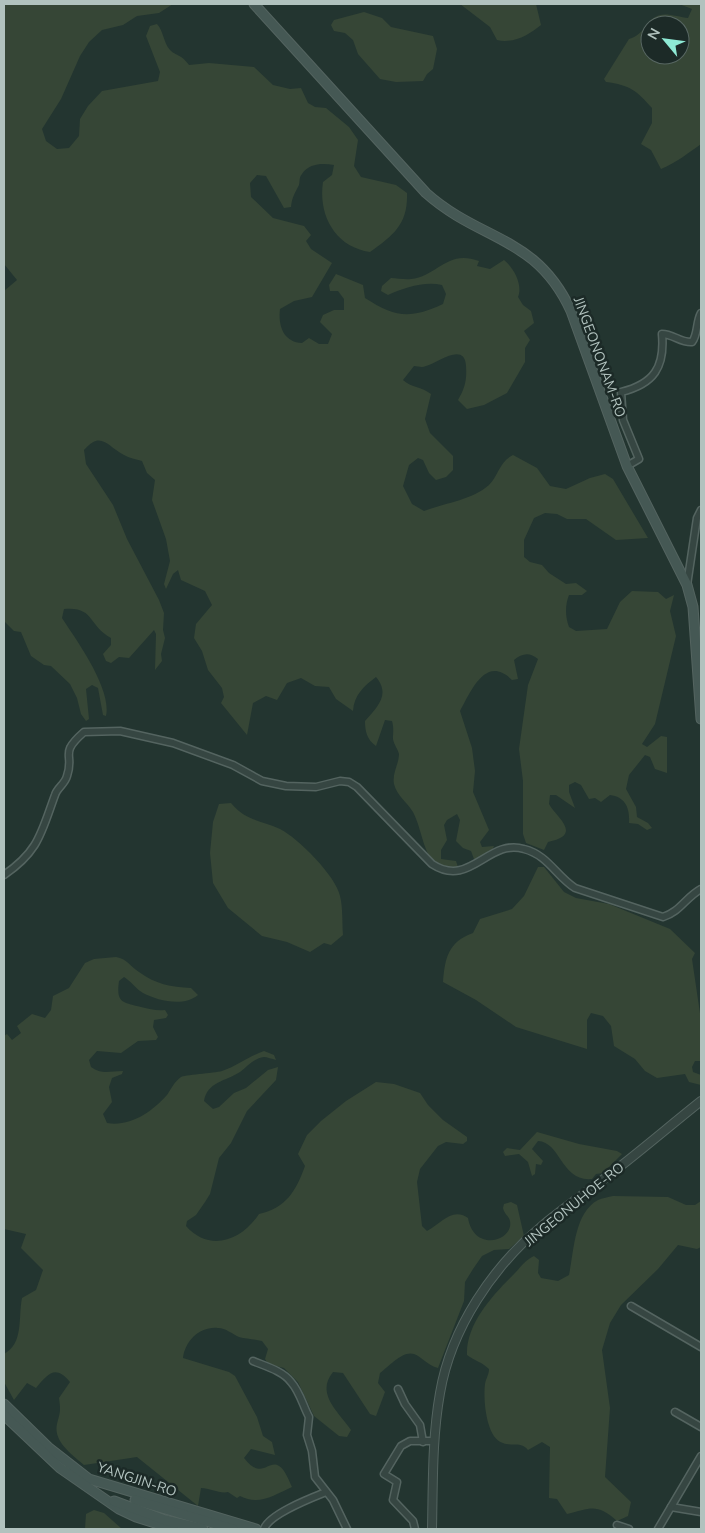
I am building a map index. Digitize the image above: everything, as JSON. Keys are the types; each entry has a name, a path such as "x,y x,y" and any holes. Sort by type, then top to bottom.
{"main road":[{"name":"JINGEONONAM-RO","path":"254,4 426,193 458,217 525,252 549,274 562,293 571,311 627,466 688,585 693,607 701,719"},
{"name":"YANGJIN-RO","path":"4,1404 48,1447 89,1479 256,1529"},
{"name":"YANGJIN-RO","path":"4,1415 60,1468 119,1509 136,1518 174,1529"},
{"path":"89,1479 151,1506 233,1529"},
{"path":"98,1493 139,1512 203,1529"}],"street":[{"path":"627,466 639,459 624,420 621,392 641,385 658,369 664,354 662,334 672,335 684,342 692,342 695,339 696,325 701,312"},
{"path":"688,585 696,518 701,510"},
{"path":"4,875 19,864 39,840 55,793 66,781 68,774 68,749 76,739 84,732 120,731 173,743 233,765 262,781 286,786 316,787 340,781 349,782 357,787 432,864 442,871 454,872 468,869 496,851 505,848 522,848 536,853 549,862 567,883 575,888 663,917 672,915 682,908 701,889"},
{"name":"JINGEONUHOE-RO","path":"432,1529 434,1441 440,1392 452,1350 462,1325 477,1300 501,1268 544,1225 701,1101"},
{"path":"631,1306 701,1346"},
{"path":"253,1361 280,1373 290,1381 300,1397 302,1406 309,1417 307,1435 312,1451 315,1477 326,1492 347,1529"},
{"path":"398,1389 404,1404 420,1426 423,1442"},
{"path":"675,1412 701,1428"},
{"path":"416,1529 413,1521 393,1500 397,1482 384,1474 401,1446 410,1441 434,1441"},
{"path":"658,1529 701,1456"},
{"path":"264,1529 266,1524 293,1506 326,1492"},
{"path":"671,1507 701,1512"},
{"path":"617,1525 629,1529"}],"green space":[{"path":"4,4 173,4 159,13 137,16 123,25 102,30 89,42 80,56 61,99 42,129 46,141 57,149 69,148 79,136 80,119 88,106 102,91 158,81 160,72 146,36 150,26 157,24 170,50 184,59 189,65 209,63 254,67 273,85 290,89 301,88 308,103 315,107 326,108 349,127 358,140 354,166 361,177 396,185 407,193 405,213 398,228 370,252 347,244 338,236 326,217 323,206 323,182 332,175 334,165 316,165 305,170 300,176 299,185 291,207 284,208 266,176 257,175 250,183 251,197 273,218 304,226 311,235 306,241 311,249 332,263 312,297 294,301 280,309 281,327 290,340 302,343 309,338 319,344 328,344 332,334 320,322 323,315 334,310 344,310 344,299 338,291 330,291 329,285 336,274 363,285 365,298 376,305 395,313 412,314 443,304 446,294 442,285 421,285 388,295 381,291 382,286 391,278 409,279 420,277 443,264 459,258 479,261 477,266 490,269 504,260 511,267 517,277 518,297 523,305 531,311 534,323 524,331 530,340 525,348 525,362 507,393 484,405 467,409 458,400 464,388 466,376 466,366 461,355 456,354 424,367 414,366 403,380 431,394 425,419 430,433 453,456 453,470 446,477 436,480 429,473 423,460 418,458 409,465 403,486 412,504 424,511 466,498 482,490 489,485 505,461 513,455 537,468 550,486 566,489 590,478 605,474 613,479 648,538 616,540 586,519 567,519 557,514 545,513 534,518 524,540 524,557 530,562 542,565 549,573 566,584 576,583 587,591 582,595 569,595 566,611 568,623 569,627 576,631 607,629 620,602 632,591 658,592 666,599 674,595 670,611 676,636 655,724 642,744 647,747 661,736 667,737 667,773 655,769 650,757 645,755 629,775 626,789 636,807 637,817 648,823 652,828 647,830 638,824 629,823 628,809 620,798 610,795 601,802 595,798 589,799 581,785 575,782 569,785 569,792 575,808 556,795 550,795 549,804 565,825 564,835 559,839 548,842 544,850 526,843 523,834 523,781 519,749 528,685 538,659 529,654 514,660 518,679 512,680 503,673 494,671 480,678 460,711 472,748 475,771 473,792 489,830 480,842 482,847 494,846 491,853 481,860 474,859 471,851 463,848 456,841 460,820 457,814 447,820 444,825 447,840 441,850 441,859 456,861 458,867 447,868 438,865 432,859 427,851 413,812 395,788 394,776 399,754 393,739 392,721 385,720 376,746 367,735 365,721 378,706 382,695 380,683 376,677 360,691 355,700 353,711 336,699 329,687 315,686 301,678 287,683 277,700 266,696 253,703 247,735 221,703 224,697 222,688 208,670 202,651 194,638 196,624 212,605 205,591 181,580 178,570 173,574 166,589 164,584 170,561 166,539 152,500 155,480 147,473 142,461 126,456 100,440 90,444 84,450 86,464 113,505 127,539 159,600 164,613 163,630 165,638 161,654 162,661 155,670 156,634 154,630 129,658 119,657 111,663 106,661 103,654 111,645 111,638 98,628 86,613 81,610 64,609 62,618 92,666 104,693 106,716 103,715 98,688 92,685 86,689 89,719 86,721 81,714 77,698 70,684 51,666 44,665 31,656 21,632 14,631 4,621 4,291 17,280 4,264"},
{"path":"460,4 536,4 541,25 515,40 497,40 490,27"},
{"path":"679,4 701,4 701,144 661,169 651,150 641,144 652,123 652,108 632,90 621,85 606,82 604,79 629,39 640,33 640,65 690,65 689,15 692,9"},
{"path":"364,12 382,18 391,27 433,36 437,49 433,69 423,81 396,82 380,79 358,54 353,40 345,33 334,31 331,25 334,20"},
{"path":"231,803 248,817 288,834 324,868 337,888 342,910 343,935 331,945 324,943 310,952 287,942 262,936 228,908 213,883 210,853 213,822 219,804"},
{"path":"538,867 544,867 564,892 576,898 609,904 670,929 695,953 692,959 701,1020 701,1061 695,1061 692,1067 693,1072 701,1075 701,1085 689,1082 685,1074 657,1078 645,1071 635,1059 614,1046 611,1026 603,1016 591,1013 587,1020 587,1049 516,1027 476,1000 443,982 445,965 453,946 473,933 480,919 512,909 524,896"},
{"path":"116,957 126,961 139,972 157,982 170,986 191,988 198,995 186,1001 163,1000 143,993 124,977 119,981 118,994 122,1000 129,1004 165,1010 168,1015 166,1018 154,1020 153,1027 158,1037 156,1040 138,1041 121,1053 97,1051 89,1060 91,1067 99,1071 123,1071 122,1074 112,1078 109,1087 112,1102 103,1114 107,1123 124,1123 140,1117 155,1107 183,1076 222,1071 264,1051 274,1055 276,1060 264,1057 257,1059 240,1072 213,1086 204,1101 213,1109 219,1107 234,1093 246,1088 268,1070 278,1067 276,1080 247,1111 231,1143 219,1158 210,1194 196,1215 187,1221 186,1226 195,1234 215,1241 225,1240 244,1231 259,1214 283,1203 294,1191 305,1166 298,1154 307,1135 346,1101 376,1082 394,1084 420,1093 428,1105 443,1120 467,1137 467,1141 463,1144 446,1142 438,1146 420,1169 417,1182 422,1226 427,1231 447,1217 457,1214 468,1218 472,1229 485,1240 500,1238 510,1228 509,1218 503,1208 504,1204 511,1202 517,1205 524,1236 509,1249 494,1250 482,1256 473,1269 465,1282 464,1301 438,1368 410,1353 396,1360 380,1373 378,1383 385,1392 376,1416 370,1414 343,1373 333,1372 328,1380 328,1395 335,1410 351,1430 347,1437 339,1436 314,1416 298,1382 284,1368 268,1364 265,1359 268,1349 262,1341 239,1337 221,1328 211,1328 200,1332 190,1341 183,1358 229,1372 235,1376 257,1417 263,1436 272,1442 275,1455 251,1449 244,1458 250,1465 260,1469 271,1465 279,1466 287,1475 292,1487 260,1500 247,1499 240,1496 237,1498 228,1492 201,1488 198,1506 137,1457 84,1465 65,1448 58,1437 59,1398 70,1382 60,1373 52,1373 36,1388 27,1383 14,1400 4,1382 4,1354 15,1343 17,1337 22,1298 36,1290 43,1270 21,1248 26,1234 4,1229 4,1036 7,1034 12,1040 21,1033 17,1026 32,1014 45,1018 51,1010 53,996 69,988 85,963 94,959"},
{"path":"537,1132 579,1144 617,1151 622,1154 603,1173 596,1174 592,1179 582,1178 567,1169 552,1148 546,1143 538,1141 532,1149 543,1161 541,1165 536,1164 535,1174 532,1176 528,1162 519,1154 505,1156 503,1152 507,1148 520,1150"},
{"path":"613,1196 668,1197 686,1205 695,1205 701,1201 701,1247 697,1249 678,1245 658,1269 621,1305 610,1323 602,1350 610,1408 605,1477 631,1502 628,1516 617,1521 599,1509 588,1509 567,1514 557,1499 549,1498 550,1447 542,1442 528,1450 519,1445 507,1444 497,1440 489,1426 485,1408 485,1384 489,1369 467,1355 471,1332 483,1310 498,1291 528,1260 534,1256 539,1260 538,1273 541,1278 558,1281 569,1275 576,1234 584,1214 598,1200"},
{"path":"94,1510 104,1513 122,1529 85,1529 86,1514"}]}
